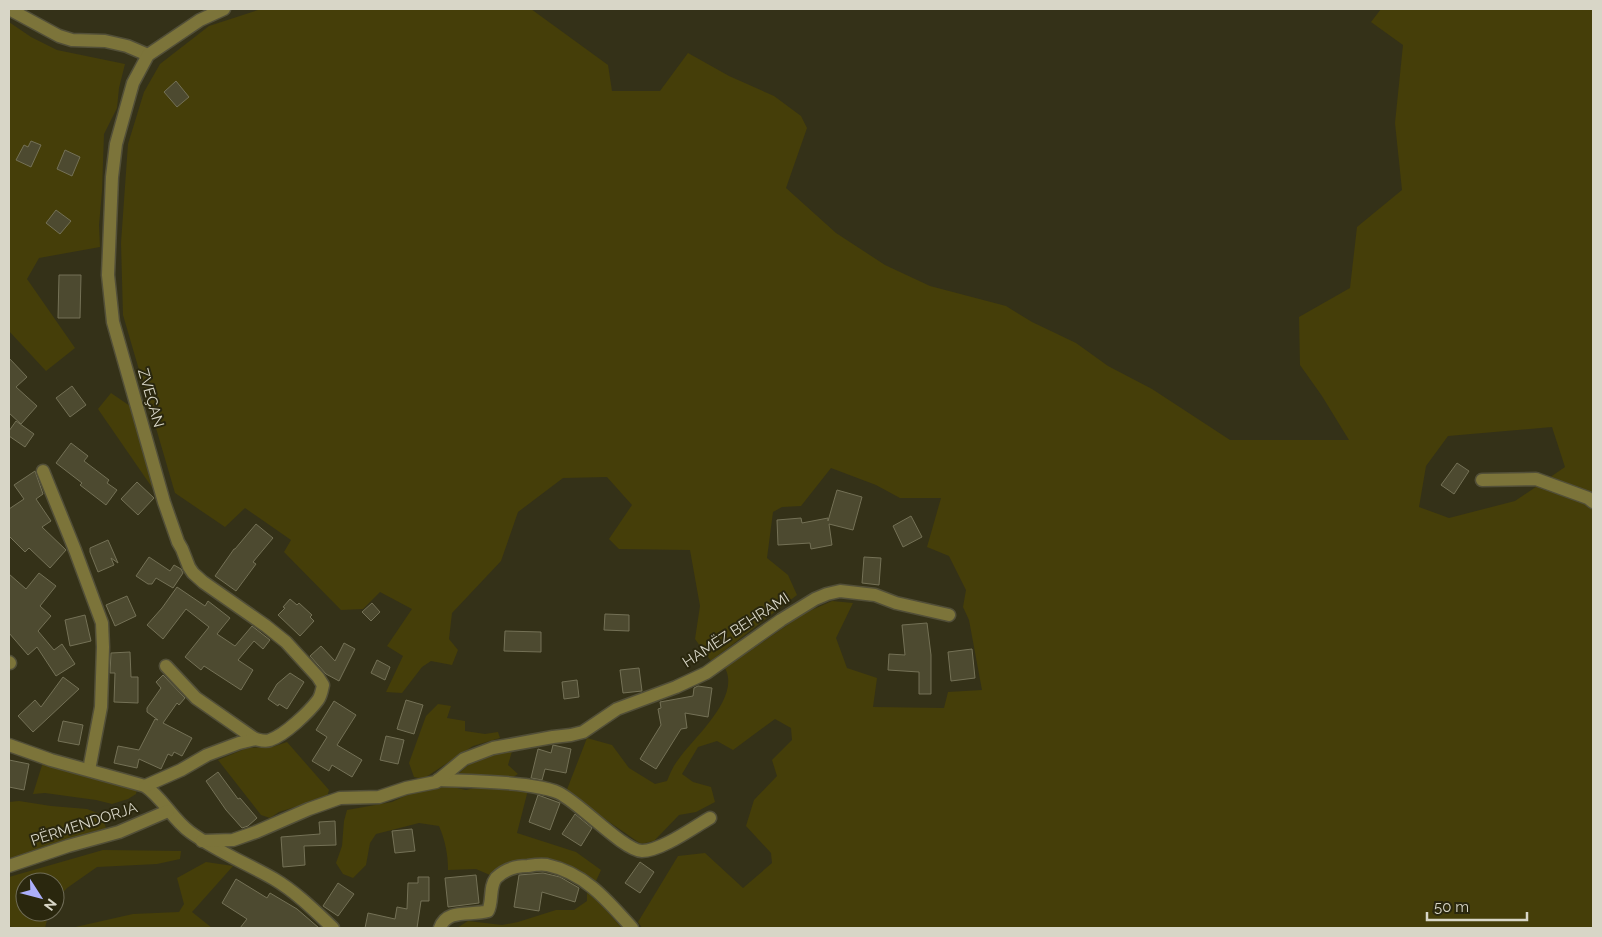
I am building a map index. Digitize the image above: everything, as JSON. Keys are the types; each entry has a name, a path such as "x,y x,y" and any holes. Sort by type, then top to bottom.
{"street":[{"path":"9,9 59,36 72,40 105,41 127,46 148,55 200,20 224,9"},
{"name":"ZVEÇAN","path":"145,786 181,770 207,755 239,743 255,739 262,741 270,740 284,732 300,718 318,699 323,685 286,642 203,582 189,567 164,502 113,322 108,275 112,177 116,144 134,84 148,55"},
{"path":"43,471 102,623 101,707 89,770"},
{"path":"1482,480 1536,479 1588,498 1593,502"},
{"name":"HAMËZ BEHRAMI","path":"438,780 464,759 502,746 553,737 571,736 583,732 617,709 676,687 706,673 781,620 815,599 827,594 840,592 875,595 896,603 949,615"},
{"path":"166,666 196,698 255,739"},
{"path":"9,745 51,760 145,786 151,790 188,831 202,841 276,880 305,902 333,928"},
{"name":"HAMËZ BEHRAMI","path":"202,841 233,840 340,798 379,797 438,780 499,782 540,787 558,793 584,810 624,844 633,849 643,851 672,841 710,818"},
{"name":"PËRMENDORJA","path":"9,866 68,846 119,832 168,811"},
{"path":"440,928 449,916 478,914 488,911 491,906 493,885 502,873 515,866 546,865 577,876 601,893 632,928"}],"shaded area":[{"path":"261,9 531,9 608,65 612,91 660,91 688,53 729,76 774,96 801,116 807,128 786,188 836,233 885,265 930,286 1006,306 1032,322 1076,343 1108,366 1152,389 1230,440 1349,440 1300,365 1299,317 1350,288 1357,227 1402,190 1395,123 1403,45 1371,22 1381,9 1593,9 1593,928 642,928 638,922 678,856 705,853 743,888 772,863 771,853 746,826 754,800 777,776 772,760 792,740 791,728 775,719 733,750 717,741 698,747 682,774 693,782 711,787 715,802 696,812 679,815 654,841 641,844 566,792 587,738 612,745 629,768 655,784 667,781 676,762 714,717 721,704 727,692 728,680 725,668 805,613 832,601 853,603 836,638 847,668 877,678 873,707 944,708 948,692 982,690 969,620 963,607 966,590 949,556 927,547 941,498 900,498 876,485 831,468 801,506 782,507 773,512 767,558 788,575 797,595 711,661 695,639 700,606 690,550 619,549 609,539 632,505 607,477 563,478 518,512 501,561 452,613 449,639 458,650 452,665 431,661 422,667 402,693 386,692 403,656 387,646 412,609 380,592 363,609 341,610 284,552 291,540 245,508 225,527 175,493 123,315 121,243 128,144 144,92 160,64 209,26","holes":["1552,427 1565,467 1515,501 1449,518 1419,507 1426,466 1448,436"]},
{"path":"9,22 31,37 57,50 125,64 119,88 117,108 104,134 99,225 100,247 39,258 27,279 75,348 46,371 9,331"},
{"path":"111,393 130,406 158,496 98,409"},
{"path":"438,704 451,706 447,718 465,721 465,731 485,734 498,732 500,738 473,746 423,779 414,777 409,763 426,716"},
{"path":"287,742 329,790 327,797 279,812 270,818 261,815 218,760 247,748 272,747"},
{"path":"513,748 508,765 518,774 510,779 459,773 472,762"},
{"path":"43,762 137,789 136,794 128,799 112,804 45,793 33,794"},
{"path":"448,786 466,790 475,788 528,790 517,833 576,852 601,870 596,881 560,864 532,859 518,861 490,875 476,869 448,870 446,847 439,826 419,823 376,834 370,843 366,865 353,878 343,874 336,863 342,846 347,810 392,802 409,794"},
{"path":"19,801 87,809 100,814 107,830 46,846 9,860 9,802"},
{"path":"103,850 181,851 180,859 157,864 97,867 65,890 65,872 26,872"},
{"path":"206,862 233,866 192,912 212,928 71,928 133,914 179,912 184,904 177,878"},
{"path":"15,875 15,922 46,922 45,928 16,928 9,926 9,877"},
{"path":"587,889 622,928 457,928 468,921 502,925 556,910 574,910 587,901"}],"building":[{"path":"176,81 189,97 177,107 164,92"},
{"path":"31,141 41,145 31,167 16,160 24,145 28,147"},
{"path":"65,150 80,157 72,176 57,169"},
{"path":"56,210 71,221 60,234 46,223"},
{"path":"59,275 81,275 80,318 58,318"},
{"path":"9,358 27,377 16,387 37,406 21,424 9,413"},
{"path":"72,386 86,405 70,417 56,398"},
{"path":"16,421 34,434 25,447 9,436 9,431"},
{"path":"71,443 88,456 84,461 109,480 107,483 117,490 106,505 56,463"},
{"path":"1457,463 1469,471 1454,494 1441,485"},
{"path":"35,471 43,494 36,499 51,521 42,527 66,550 50,568 29,548 25,552 9,536 9,509 24,499 14,485"},
{"path":"137,482 154,498 138,515 121,499"},
{"path":"837,490 862,497 853,530 829,524 832,545 811,549 810,543 778,545 777,520 801,518 802,523 828,518 828,521"},
{"path":"911,516 922,537 903,547 893,526"},
{"path":"256,524 273,538 253,562 256,564 236,591 215,576 234,549"},
{"path":"108,540 118,563 111,558 114,565 98,572 90,548"},
{"path":"149,557 170,571 174,565 181,569 183,573 173,588 156,578 152,584 148,584 136,576"},
{"path":"864,557 881,558 879,585 862,583"},
{"path":"39,573 56,586 40,606 51,616 38,631 54,650 62,644 75,664 56,676 37,647 28,655 9,633 9,574 26,589"},
{"path":"177,587 205,606 208,601 230,618 217,634 235,646 252,626 270,640 263,649 254,641 238,660 253,670 241,690 204,666 201,670 185,657 209,627 186,609 163,639 147,625"},
{"path":"127,596 136,616 115,626 106,605"},
{"path":"290,599 297,605 299,603 312,615 310,617 314,621 300,636 278,615"},
{"path":"372,603 380,612 371,621 362,612"},
{"path":"605,614 629,615 629,631 604,630"},
{"path":"85,615 91,641 70,646 65,620"},
{"path":"927,623 931,655 931,694 919,694 919,672 888,670 889,654 905,655 902,625"},
{"path":"505,631 541,632 541,652 504,651"},
{"path":"344,643 355,649 339,681 326,674 310,656 321,646 335,661"},
{"path":"972,649 975,678 951,681 948,652"},
{"path":"130,652 131,677 138,677 138,703 114,702 115,673 110,673 111,653"},
{"path":"377,660 390,667 385,680 371,673"},
{"path":"639,668 642,691 623,693 620,670"},
{"path":"290,673 304,682 287,709 279,704 278,706 268,699 277,684"},
{"path":"163,675 185,698 179,705 177,703 163,723 192,738 182,756 174,752 172,756 168,754 161,769 139,759 137,768 114,763 118,746 139,750 155,719 158,720 147,712 147,708 161,688 156,682"},
{"path":"63,677 79,689 33,732 18,716 35,700 41,707"},
{"path":"577,680 579,697 564,699 562,682"},
{"path":"698,686 712,688 708,717 685,713 687,728 681,729 656,769 640,759 661,725 658,709 661,708 660,702 693,696 694,688"},
{"path":"406,700 423,705 414,734 397,729"},
{"path":"334,701 356,715 337,745 362,760 352,777 332,765 329,771 312,761 327,737 316,730"},
{"path":"63,721 83,725 79,745 58,741"},
{"path":"386,736 404,740 398,764 380,760"},
{"path":"553,745 571,749 566,773 545,769 542,780 531,778 538,749 551,753"},
{"path":"9,760 29,764 24,790 9,787"},
{"path":"218,772 238,799 240,798 257,818 248,826 242,828 226,810 206,781"},
{"path":"538,795 560,803 550,830 529,822"},
{"path":"575,814 592,828 581,846 562,834"},
{"path":"335,821 336,845 304,846 305,865 283,867 281,837 320,834 319,822"},
{"path":"412,829 415,851 395,853 392,831"},
{"path":"640,862 654,872 640,893 625,883"},
{"path":"543,873 560,877 579,888 575,902 542,892 539,911 514,907 519,875"},
{"path":"476,875 479,903 448,907 445,878"},
{"path":"418,877 429,877 429,901 421,901 417,928 365,928 368,913 395,919 397,907 407,909 408,883 418,883"},
{"path":"236,879 267,898 270,893 297,909 319,928 240,928 247,919 222,903"},
{"path":"338,883 354,894 338,916 323,906"}]}
